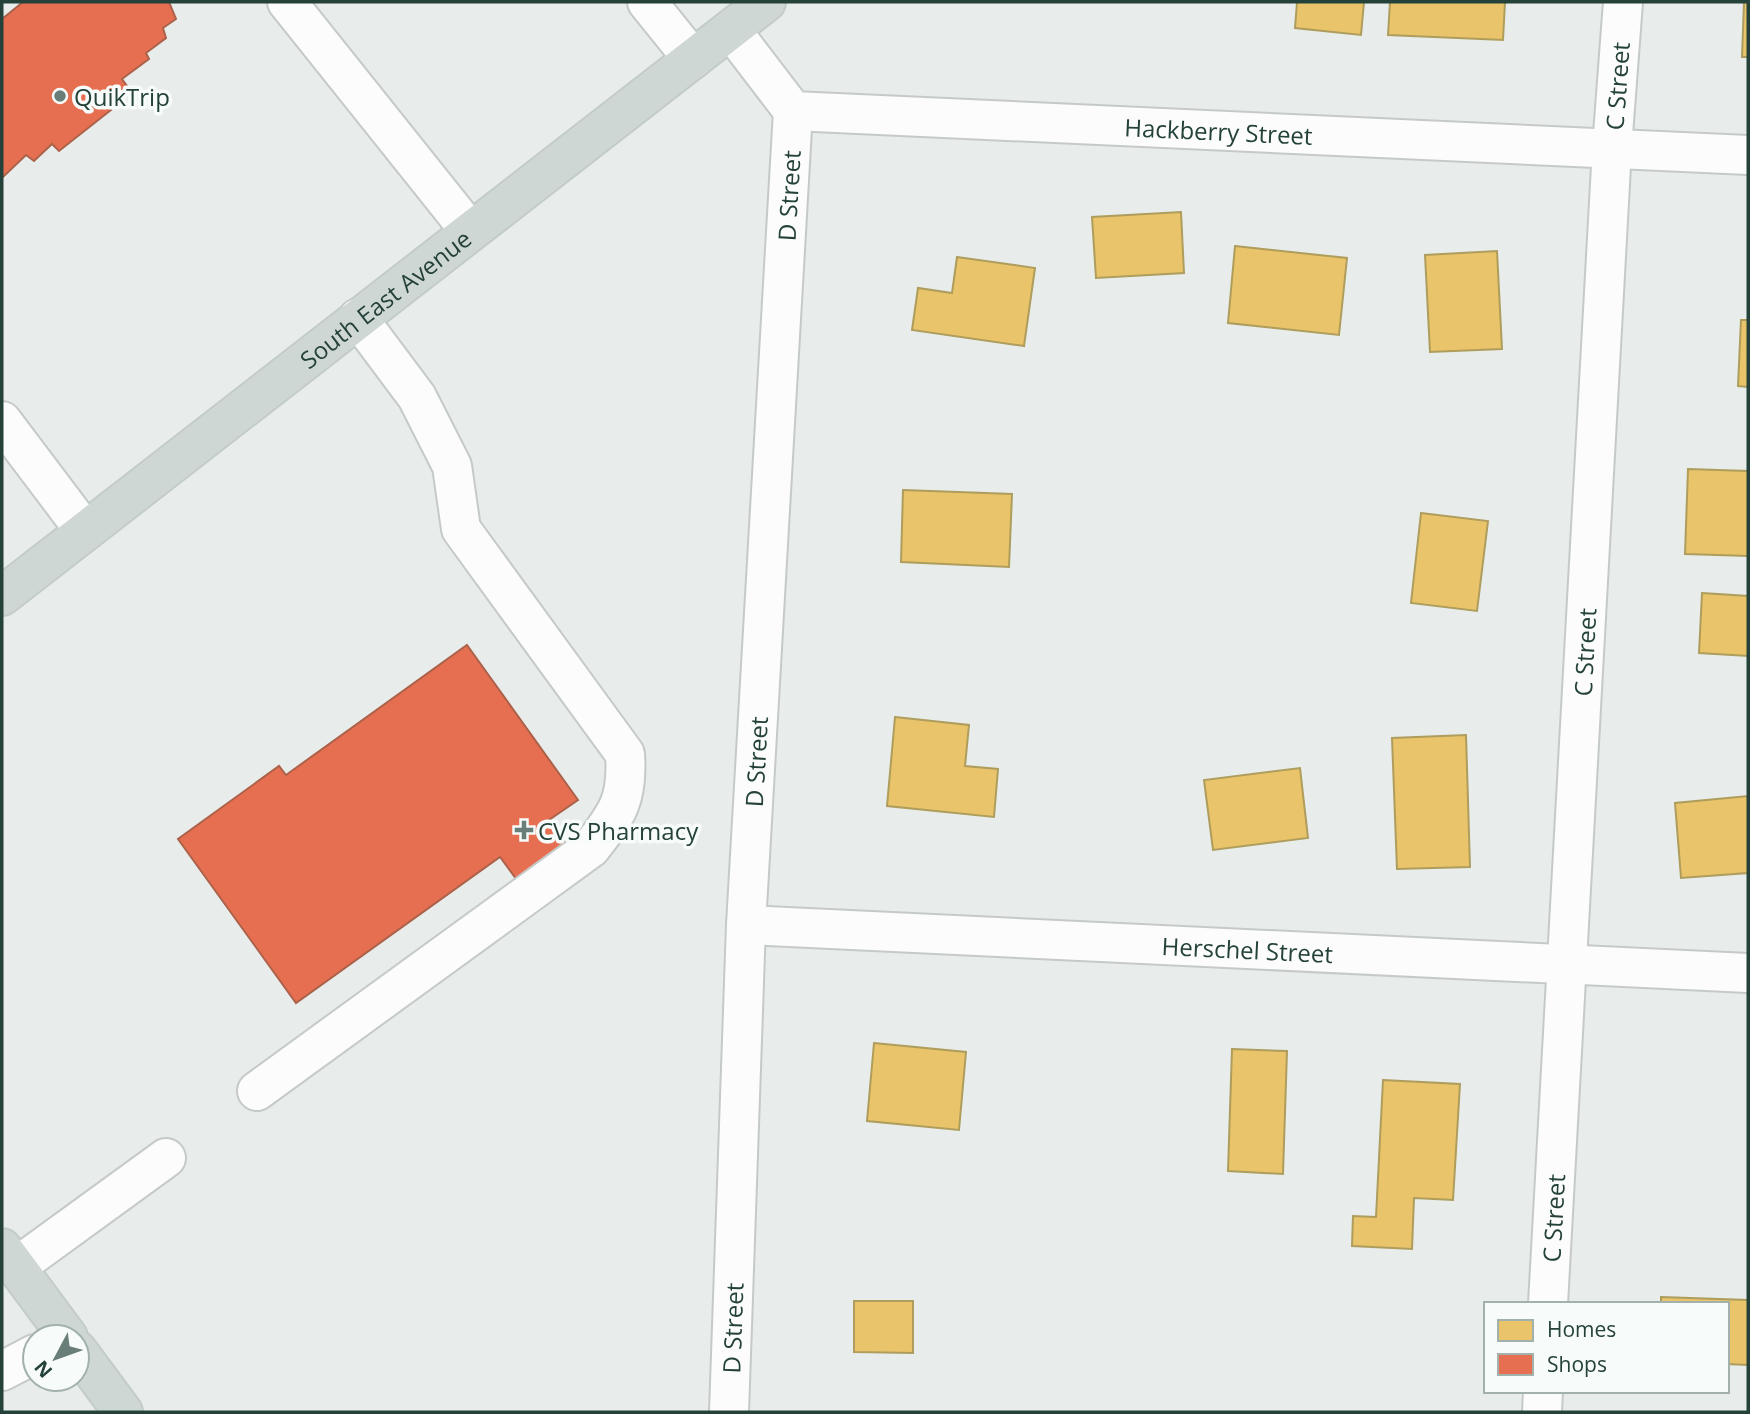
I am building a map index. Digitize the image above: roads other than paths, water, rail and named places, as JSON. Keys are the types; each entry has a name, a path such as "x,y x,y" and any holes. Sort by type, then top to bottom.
{"main road":[{"name":"South East Avenue","path":"2,596 766,2"},
{"path":"9,1258 58,1323"},
{"path":"91,1368 124,1412"}],"street":[{"path":"287,2 470,231"},
{"path":"647,2 693,59"},
{"name":"C Street","path":"1548,1302 1612,148 1623,2"},
{"path":"731,30 793,111"},
{"name":"Hackberry Street","path":"793,111 1748,155"},
{"name":"D Street","path":"729,1412 746,925 793,111"},
{"path":"257,1091 591,848 620,808 627,781 625,754 461,529 452,466 417,397 358,318"},
{"path":"2,421 85,531"},
{"name":"Herschel Street","path":"746,925 1748,973"},
{"path":"9,1258 166,1158"},
{"path":"2,1371 21,1361"},
{"path":"1542,1412 1543,1393"}],"place":[{"name":"QuikTrip","path":"60,96"},
{"name":"CVS Pharmacy","path":"524,830"}]}
